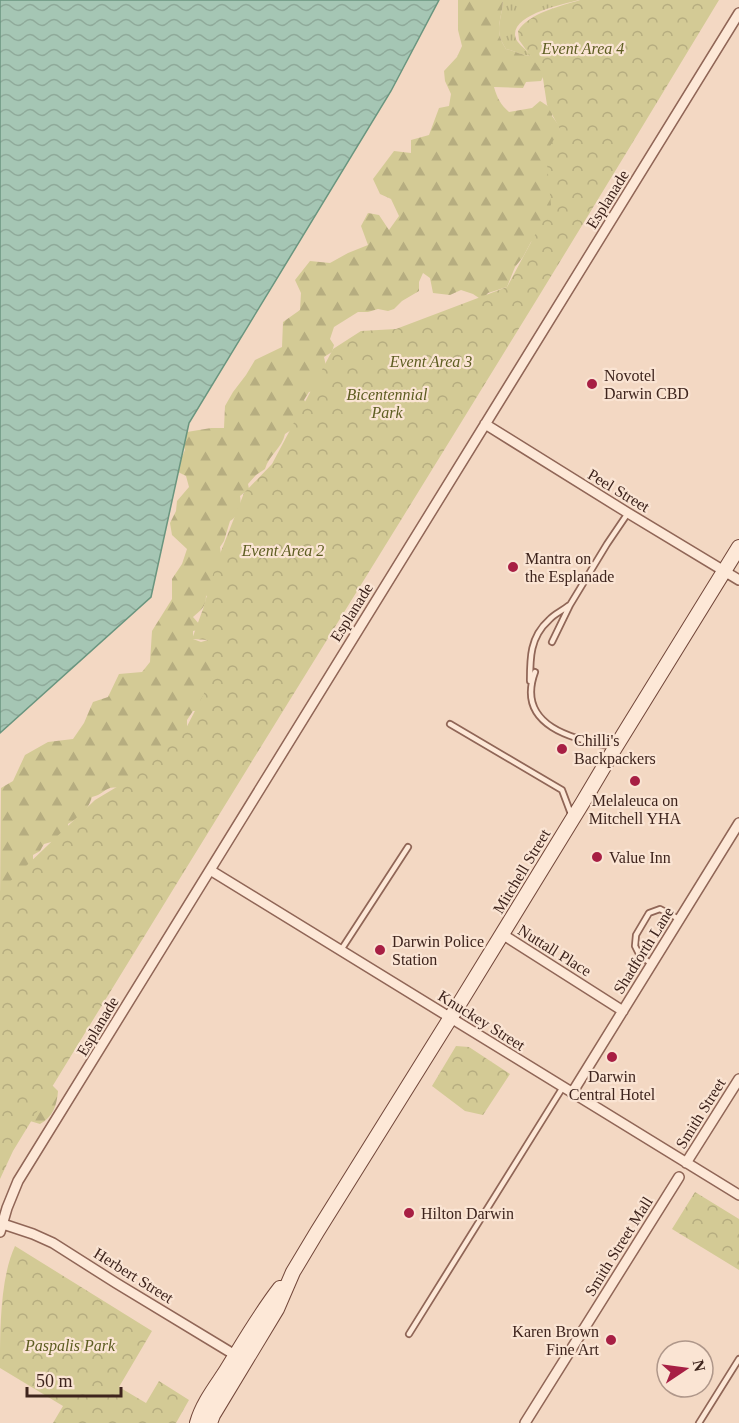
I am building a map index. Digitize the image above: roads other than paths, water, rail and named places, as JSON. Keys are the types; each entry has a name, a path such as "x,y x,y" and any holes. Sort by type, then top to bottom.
{"street":[{"name":"Esplanade","path":"1,1228 18,1182 739,13"},
{"name":"Peel Street","path":"485,424 739,580"},
{"name":"Mitchell Street","path":"210,1423 261,1314 293,1272 739,547"},
{"name":"Shadforth Lane","path":"572,1093 739,823"},
{"name":"Knuckey Street","path":"210,870 739,1195"},
{"name":"Nuttall Place","path":"502,934 623,1011"},
{"name":"Smith Street","path":"686,1163 739,1078"},
{"name":"Smith Street Mall","path":"525,1423 679,1177"},
{"name":"Herbert Street","path":"1,1228 33,1234 53,1243 240,1359"},
{"name":"Mitchell Street","path":"197,1423 204,1406 240,1359"}],"lane":[{"path":"552,642 570,604 627,513"},
{"path":"570,604 548,620 535,639 530,657 530,691 534,708 546,722 568,736 615,748"},
{"path":"530,691 536,672"},
{"path":"450,724 562,790 572,819"},
{"path":"341,950 408,847"},
{"path":"652,964 640,956 635,946 636,936 649,913 660,909 679,919"},
{"path":"409,1334 563,1087"},
{"path":"699,1423 739,1359"}],"water":[{"path":"0,0 439,0 391,91 189,423 151,597 0,733"}],"place":[{"name":"Novotel Darwin CBD","path":"592,384"},
{"name":"Mantra on the Esplanade","path":"513,567"},
{"name":"Chilli's Backpackers","path":"562,749"},
{"name":"Melaleuca on Mitchell YHA","path":"635,781"},
{"name":"Value Inn","path":"597,857"},
{"name":"Darwin Police Station","path":"380,950"},
{"name":"Darwin Central Hotel","path":"612,1057"},
{"name":"Hilton Darwin","path":"409,1213"},
{"name":"Karen Brown Fine Art","path":"611,1340"}],"park label":[{"name":"Event Area 4","path":"583,48"},
{"name":"Event Area 3","path":"431,361"},
{"name":"Bicentennial Park","path":"387,403"},
{"name":"Event Area 2","path":"283,550"},
{"name":"Paspalis Park","path":"70,1345"}]}
